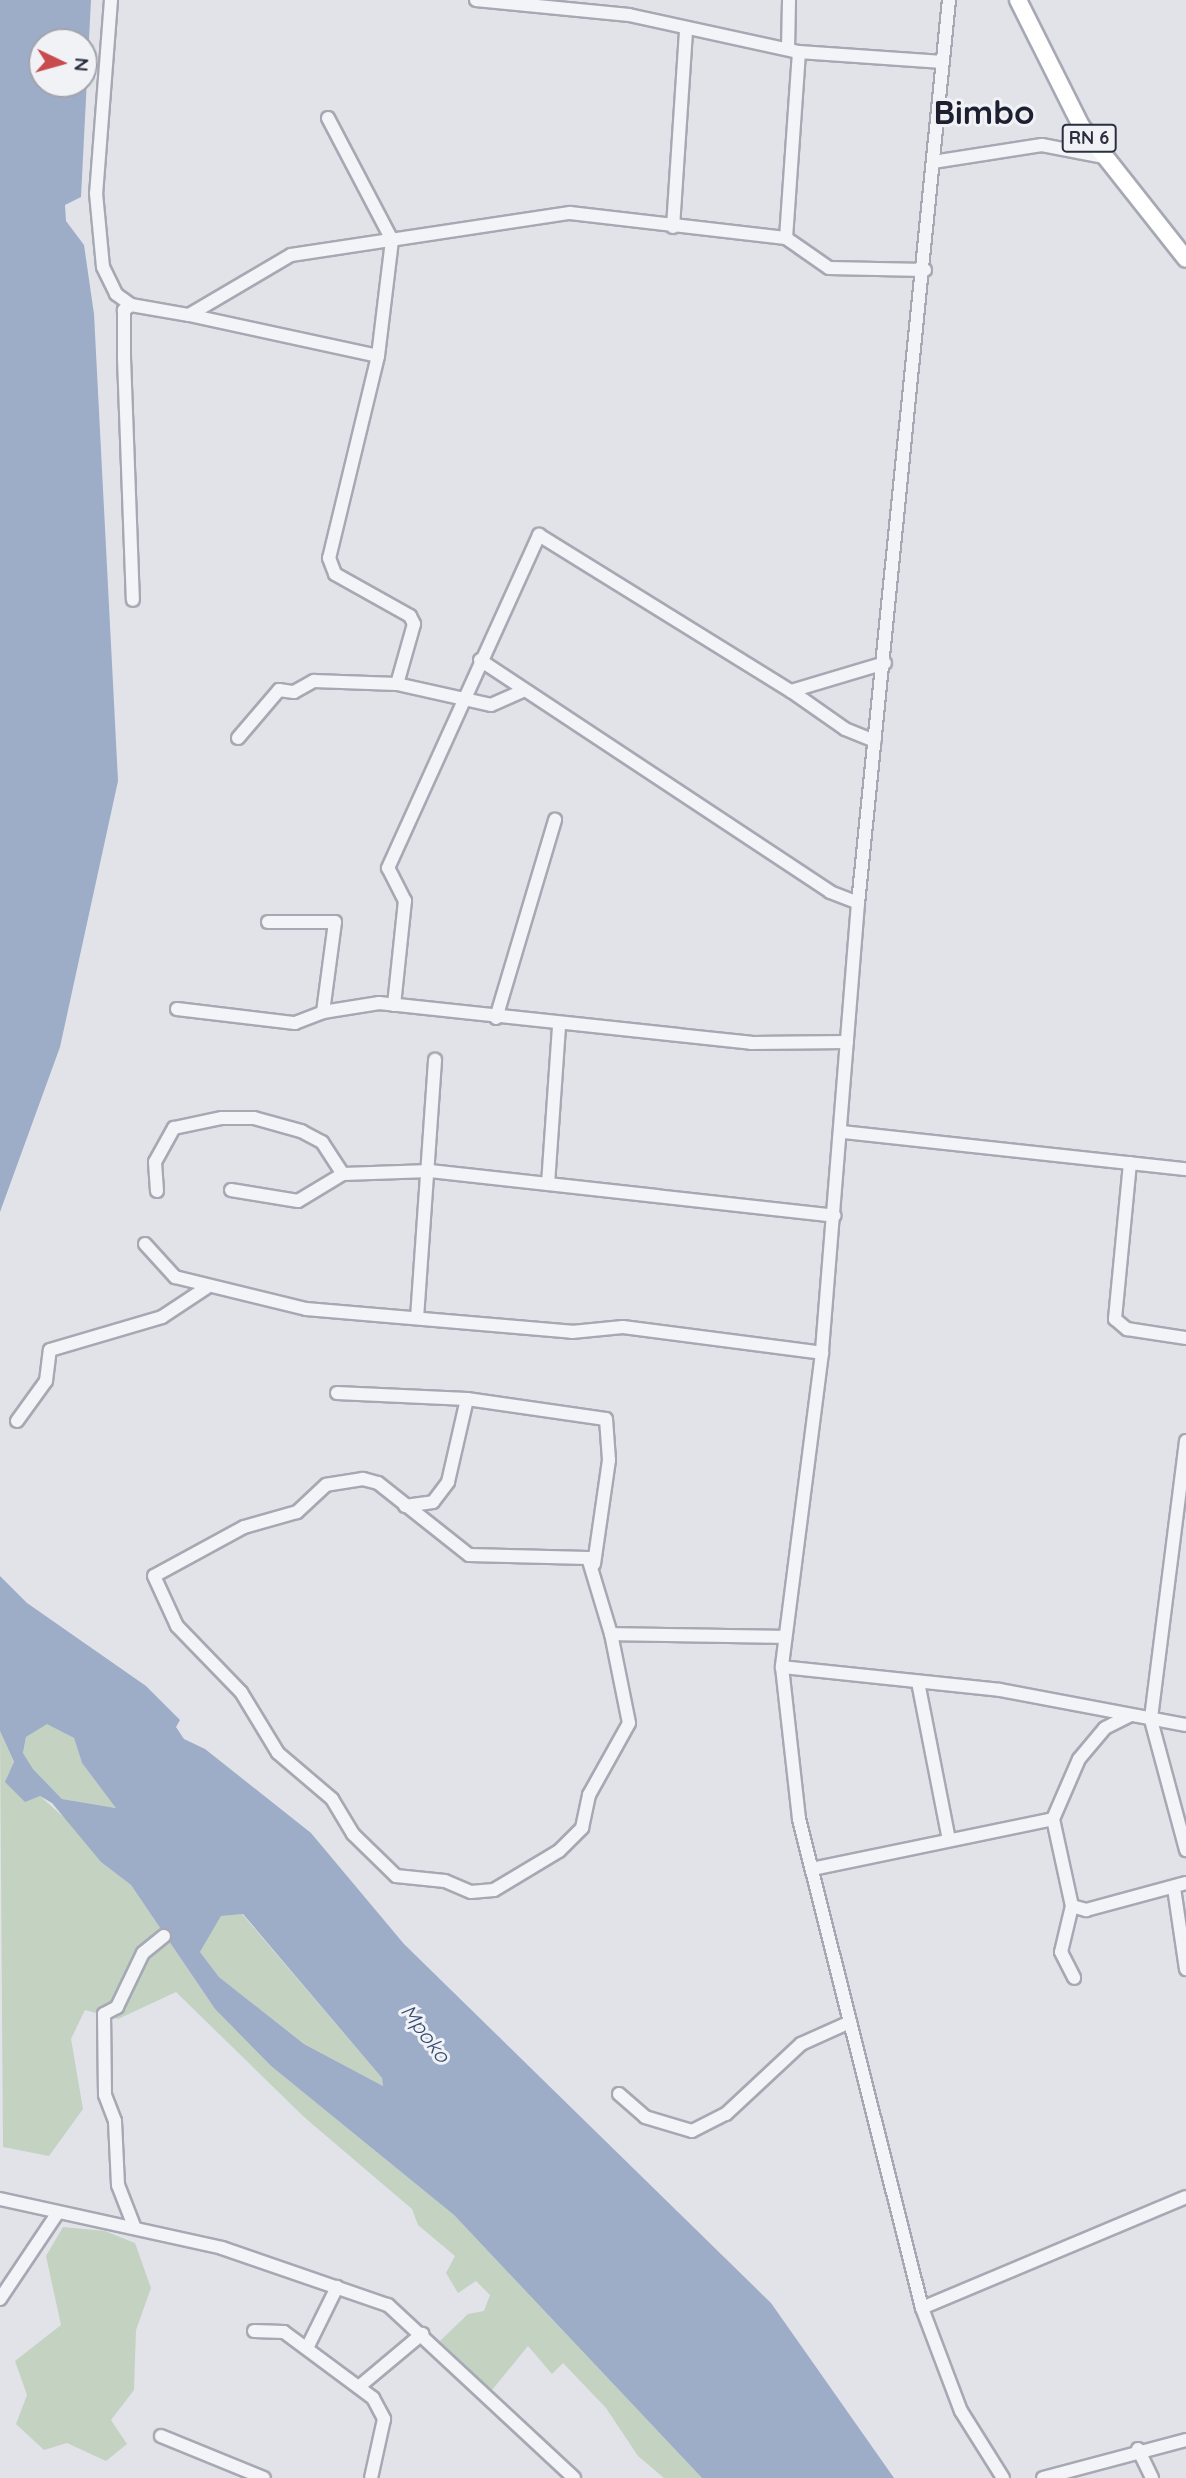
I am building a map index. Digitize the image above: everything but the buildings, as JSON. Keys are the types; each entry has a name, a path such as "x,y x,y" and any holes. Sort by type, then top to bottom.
{"main road":[{"name":"RN 6","path":"1018,0 1061,94 1103,156 1186,258"}],"street":[{"path":"111,0 96,193 103,267 116,294 131,304 378,356"},
{"path":"475,0 582,10 794,50 943,62"},
{"path":"570,0 582,10"},
{"path":"786,238 794,50 789,0"},
{"path":"949,0 925,270 858,903 843,1132 822,1353 783,1637 782,1667 790,1778 922,2308 961,2411 1003,2478"},
{"path":"673,227 686,31"},
{"path":"328,118 392,240 378,356 329,558 335,574 410,617 414,624 397,684"},
{"path":"933,162 1042,145 1103,156"},
{"path":"189,315 291,255 570,213 786,238 829,268 925,270"},
{"path":"131,304 124,310 124,358 133,600"},
{"path":"394,1005 405,901 388,867 534,538 544,535 791,691 845,729 875,741"},
{"path":"480,660 522,691 831,892 858,903"},
{"path":"791,691 885,663"},
{"path":"238,738 279,690 332,680 397,684 463,701 491,705 522,691"},
{"path":"496,1018 555,820"},
{"path":"268,922 335,922 323,1012"},
{"path":"177,1009 295,1023 323,1012 394,1005 559,1026 751,1043 847,1042"},
{"path":"548,1184 559,1026"},
{"path":"417,1318 430,1171 435,1060"},
{"path":"156,1191 155,1162 174,1128 222,1118 254,1118 301,1131 322,1142 343,1174"},
{"path":"843,1132 1186,1169"},
{"path":"1130,1163 1115,1319 1127,1329 1186,1338"},
{"path":"231,1190 298,1201 343,1174 430,1171 835,1216"},
{"path":"145,1244 164,1270 206,1288 306,1309 572,1332 623,1327 822,1353"},
{"path":"17,1421 47,1381 50,1350 162,1317 206,1288"},
{"path":"337,1393 467,1399 606,1419 609,1460 594,1564 629,1723 589,1795 575,1838 480,1893 446,1881 396,1877 353,1834 321,1786 278,1753 241,1692 177,1626 154,1576 244,1527 297,1512 326,1485 343,1479 378,1483 469,1555 578,1556 594,1564"},
{"path":"405,1506 433,1502 448,1482 467,1399"},
{"path":"1186,1441 1151,1720 1186,1850"},
{"path":"611,1633 783,1637"},
{"path":"782,1667 918,1682 1186,1725"},
{"path":"918,1682 949,1840"},
{"path":"1074,1978 1061,1952 1072,1906 1053,1819 1079,1759 1105,1728 1130,1715"},
{"path":"812,1869 1053,1819"},
{"path":"1072,1906 1086,1910 1180,1885 1186,1969"},
{"path":"134,2226 118,2185 115,2121 105,2095 104,2014 117,2007 142,1953 164,1936"},
{"path":"619,2094 645,2116 691,2131 726,2114 801,2044 850,2022"},
{"path":"922,2308 1186,2197"},
{"path":"0,2199 57,2214 134,2226 388,2305 574,2478"},
{"path":"0,2299 57,2214"},
{"path":"308,2346 337,2287"},
{"path":"254,2331 271,2327 308,2346 361,2385 384,2419 371,2478"},
{"path":"361,2385 422,2334"},
{"path":"161,2436 264,2478"},
{"path":"1043,2478 1138,2449 1186,2440"},
{"path":"1138,2449 1152,2478"}],"green space":[{"path":"47,1723 74,1738 82,1763 117,1808 62,1799 33,1769 23,1753 26,1737"},
{"path":"0,1731 14,1763 40,1796 77,1829 101,1862 131,1885 215,2009 271,2066 454,2215 702,2478 664,2478 638,2456 606,2408 563,2363 552,2374 528,2346 492,2390 440,2341 468,2314 484,2311 490,2295 476,2281 458,2293 446,2273 455,2256 418,2225 412,2209 304,2117 176,1992 118,2019 85,2010 71,2039 83,2109 49,2156 3,2147"},
{"path":"242,1914 382,2078 383,2086 304,2044 219,1977 200,1952 221,1916"},
{"path":"63,2227 105,2231 135,2243 151,2288 136,2330 134,2390 111,2420 127,2444 106,2461 67,2443 44,2450 16,2424 27,2395 15,2361 61,2325 46,2256"}],"water":[{"path":"0,0 91,0 90,28 28,28 28,98 86,98 81,197 65,205 66,221 84,245 94,314 118,781 60,1047 0,1212"},
{"name":"Mpoko","path":"0,1576 27,1603 146,1686 180,1720 176,1727 184,1739 205,1749 311,1833 404,1944 771,2303 894,2478 702,2478 454,2215 271,2066 215,2009 131,1885 101,1862 52,1803 40,1796 25,1802 5,1782 14,1762 0,1731","holes":["47,1724 74,1738 82,1763 116,1808 62,1799 33,1769 23,1753 26,1737","243,1914 382,2078 383,2086 304,2044 219,1977 200,1952 221,1916"]}],"district":[{"name":"Bimbo","path":"984,112"}]}
